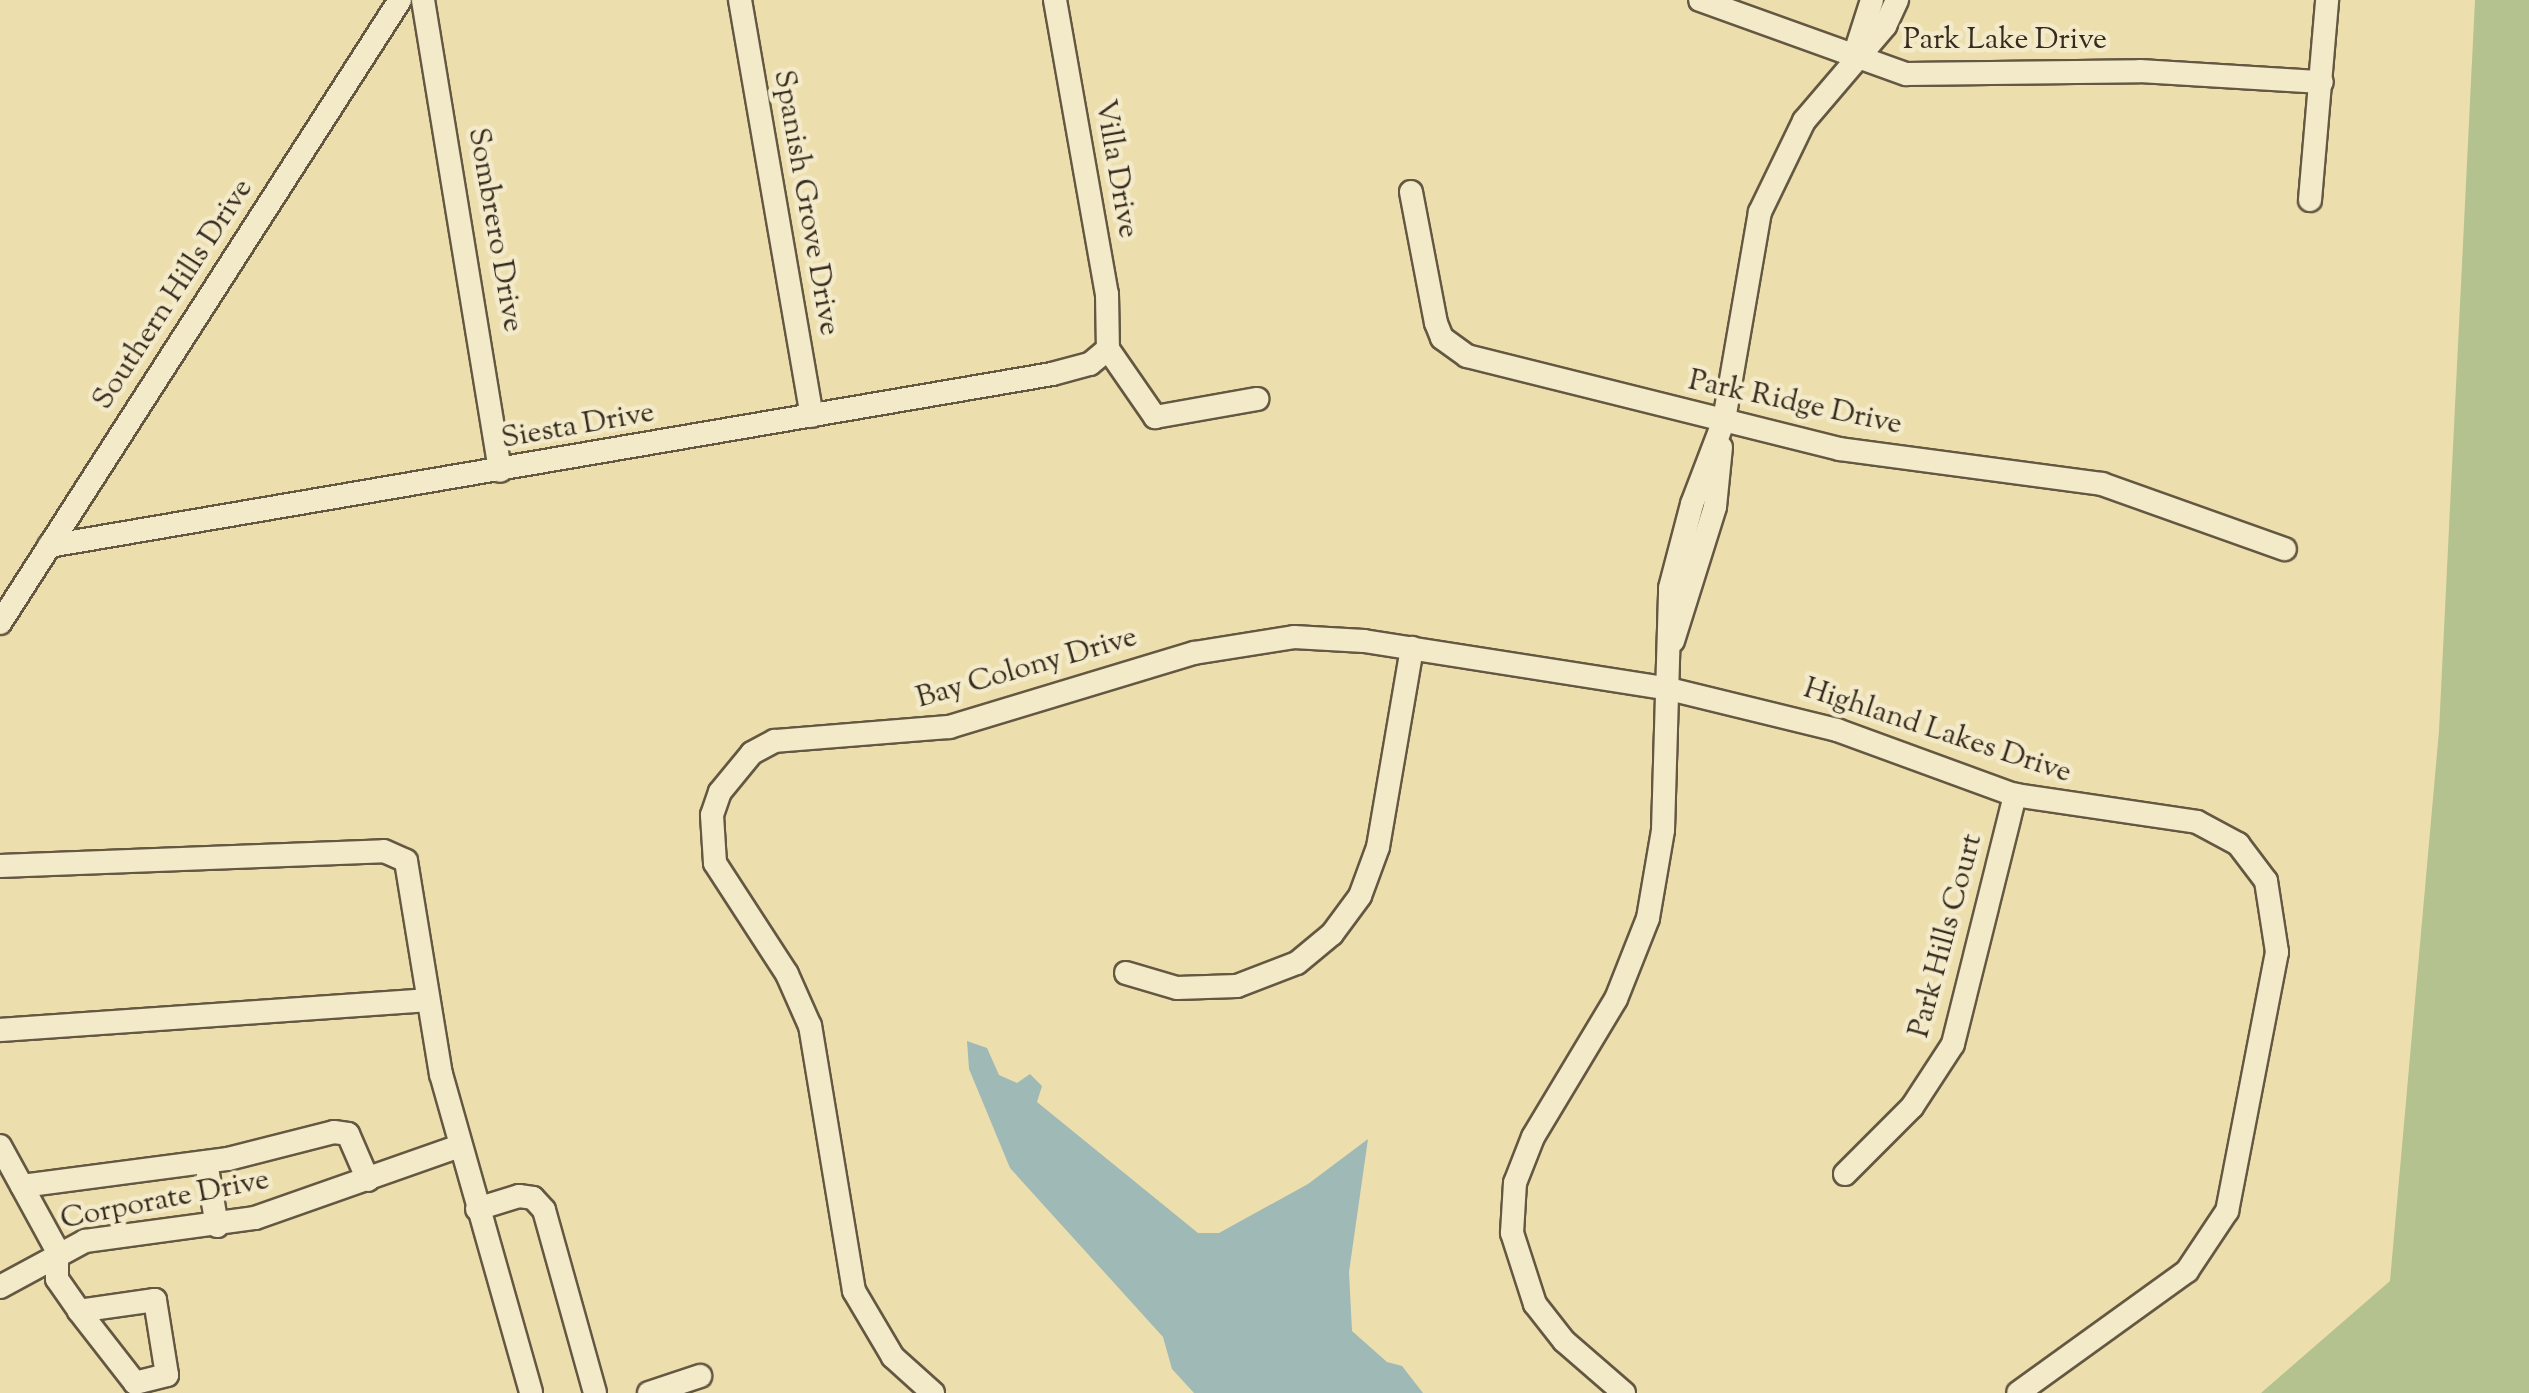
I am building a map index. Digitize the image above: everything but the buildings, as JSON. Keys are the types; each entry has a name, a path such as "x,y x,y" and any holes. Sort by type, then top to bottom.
{"street":[{"name":"Southern Hills Drive","path":"0,622 400,0"},
{"name":"Sombrero Drive","path":"423,0 500,470"},
{"name":"Spanish Grove Drive","path":"740,0 812,416"},
{"name":"Villa Drive","path":"1055,0 1108,294 1108,348"},
{"name":"Park Lake Drive","path":"1700,0 1853,60 1926,76 2140,71 2322,82"},
{"path":"1853,60 1872,0"},
{"path":"1624,1393 1564,1341 1535,1304 1517,1258 1512,1208 1522,1159 1616,999 1648,918 1663,830 1673,641 1724,420 1768,188 1804,121 1885,26 1897,0"},
{"path":"2310,200 2326,0"},
{"name":"Park Ridge Drive","path":"1411,192 1436,323 1453,349 1840,449 2102,484 2285,549"},
{"name":"Siesta Drive","path":"50,546 1073,370 1108,348"},
{"path":"1108,348 1155,417 1257,399"},
{"name":"Bay Colony Drive","path":"933,1393 893,1357 864,1314 846,1265 810,1026 787,974 715,862 712,815 734,770 775,740 949,726 1226,646 1312,637 1412,648 1669,689"},
{"path":"1126,974 1177,988 1237,986 1297,963 1332,934 1360,896 1378,847 1412,648"},
{"name":"Highland Lakes Drive","path":"1669,689 1837,730 2015,795 2174,817 2219,831 2260,871 2278,928 2237,1172 2217,1234 2169,1286 2018,1393"},
{"name":"Park Hills Court","path":"1845,1174 1912,1107 1953,1044 2015,795"},
{"path":"0,866 384,851 410,867 426,1000 460,1146 532,1393"},
{"path":"0,1030 426,1000"},
{"path":"22,1186 206,1162 334,1132 348,1134 368,1180"},
{"path":"0,1146 57,1250 57,1279 79,1311 135,1384 167,1375 155,1300 79,1311"},
{"name":"Corporate Drive","path":"0,1287 57,1250 107,1238 218,1226 368,1180 460,1146"},
{"path":"206,1162 218,1226"},
{"path":"477,1209 519,1196 533,1198 544,1210 596,1393"},
{"path":"649,1393 700,1376"}],"green space":[{"path":"2475,0 2529,0 2529,1393 2261,1393 2390,1281 2439,731"}],"water":[{"path":"967,1041 987,1048 999,1075 1017,1083 1030,1074 1042,1086 1037,1102 1198,1233 1219,1233 1308,1184 1368,1139 1349,1272 1352,1331 1387,1362 1402,1366 1423,1393 1194,1393 1172,1369 1163,1337 1010,1168 969,1069"}]}
